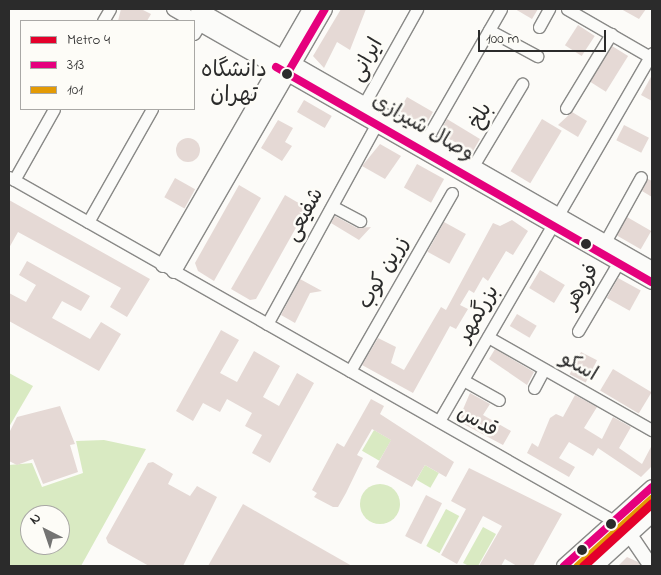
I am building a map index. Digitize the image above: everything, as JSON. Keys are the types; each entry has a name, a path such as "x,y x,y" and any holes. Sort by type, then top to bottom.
{"main road":[{"name":"وصال شیرازی","path":"174,9 364,104 379,120 426,140 473,166 618,263 652,282"},
{"path":"285,65 310,9"},
{"path":"168,268 285,65 325,9"},
{"name":"وصال شیرازی","path":"285,65 555,221 605,242 652,269"},
{"path":"596,566 652,487"},
{"path":"564,566 623,528 652,515"},
{"path":"623,528 651,566"}],"street":[{"path":"104,20 110,9"},
{"name":"ایرانی","path":"364,104 417,9"},
{"path":"426,140 501,9"},
{"path":"539,27 549,9"},
{"path":"570,10 652,56"},
{"path":"490,30 537,56"},
{"path":"566,108 611,34"},
{"name":"بزرگمهر","path":"439,421 652,56"},
{"name":"بلخ","path":"473,166 522,84"},
{"path":"12,178 53,110"},
{"path":"88,222 151,110"},
{"name":"شفیعی","path":"267,324 379,120"},
{"path":"605,242 641,177"},
{"name":"قدس","path":"12,178 623,528"},
{"name":"زرین کوب","path":"350,371 452,193"},
{"path":"332,206 360,221"},
{"name":"فروهر","path":"578,331 618,263"},
{"name":"اسکو","path":"488,337 652,430"},
{"path":"534,388 544,369"},
{"path":"463,380 499,400"},
{"path":"586,566 652,498"},
{"path":"578,566 652,506"}],"green space":[{"path":"9,373 33,386 9,427"},
{"path":"374,430 391,440 379,461 362,451"},
{"path":"104,440 146,449 81,566 9,566 9,465 32,463 42,487 83,473 76,441"},
{"path":"425,465 439,473 430,488 416,480"},
{"path":"384,484 391,487 397,493 400,504 399,512 391,521 384,524 376,524 369,521 361,512 360,500 363,493 372,485"},
{"path":"446,509 459,516 440,553 426,546"},
{"path":"483,527 496,534 478,566 469,566 463,563"}],"building":[{"path":"121,9 141,9 151,14 148,20 118,20"},
{"path":"341,9 366,9 350,50 337,42 324,68 313,56"},
{"path":"515,9 538,9 532,19"},
{"path":"621,9 646,9 639,19"},
{"path":"578,25 595,36 582,56 565,45"},
{"path":"612,46 628,56 606,92 590,82"},
{"path":"652,75 652,101 641,95"},
{"path":"407,97 433,112 425,126 399,111"},
{"path":"304,100 332,116 325,128 297,112"},
{"path":"572,112 587,121 578,137 558,125"},
{"path":"447,119 480,139 473,151 439,134"},
{"path":"542,119 562,131 530,183 511,171"},
{"path":"278,120 293,128 285,142 292,146 282,161 261,148"},
{"path":"624,125 649,138 641,153 616,140"},
{"path":"188,138 193,139 199,145 199,155 193,161 188,162 183,161 177,155 176,150 177,145 183,139"},
{"path":"380,144 401,156 385,179 362,166"},
{"path":"417,164 444,179 431,203 404,188"},
{"path":"175,178 195,189 184,208 164,197"},
{"path":"648,179 652,181 652,197 642,191"},
{"path":"239,185 261,198 214,281 198,271 195,263"},
{"path":"285,195 307,208 256,299 250,300 231,289"},
{"path":"9,200 150,279 127,317 110,307 121,288 18,232 9,248"},
{"path":"335,216 357,228 371,227 359,240 331,223"},
{"path":"627,217 651,231 641,249 616,235"},
{"path":"512,220 528,231 513,255 506,251 488,281 483,277 474,293 469,290 460,305 468,309 456,329 450,326 413,393 362,365 378,338 396,347 391,363 404,370 441,307 446,310 493,223 500,226"},
{"path":"444,222 466,234 449,264 428,252"},
{"path":"27,261 90,296 81,311 62,301 52,318 90,339 101,322 121,334 99,371 9,321 9,293 26,302 36,285 19,275"},
{"path":"540,270 565,285 554,303 529,288"},
{"path":"618,278 641,291 630,311 607,298"},
{"path":"300,279 322,291 310,293 295,323 281,315"},
{"path":"517,314 537,326 530,338 510,326"},
{"path":"221,330 239,340 220,373 237,382 254,351 280,366 263,397 279,406 297,373 314,383 270,463 252,453 262,435 245,426 252,413 227,399 220,412 203,403 193,421 176,411"},
{"path":"495,349 534,372 527,385 489,359"},
{"path":"581,352 597,360 586,382 570,374"},
{"path":"613,369 652,392 639,414 600,390"},
{"path":"470,393 490,404 483,415 511,431 503,445 458,421"},
{"path":"575,395 597,407 584,428 602,439 613,417 631,427 619,448 642,464 652,445 652,466 641,477 598,448 593,456 569,442 559,458 575,467 569,477 527,453 532,443 538,447 550,418 556,414 563,417"},
{"path":"371,399 384,406 380,414 454,462 446,477 425,465 412,487 376,467 391,440 372,429 357,455 363,458 346,493 338,507 333,507 314,497 317,493 312,490 337,443 344,447"},
{"path":"60,406 75,444 70,445 78,472 43,484 33,459 17,465 9,461 9,433 17,417"},
{"path":"153,462 173,474 168,484 190,496 197,486 217,497 183,566 149,566 108,543 106,538 148,463"},
{"path":"469,468 562,514 533,566 517,566 505,559 501,566 479,566 502,526 483,516 457,564 441,555 466,509 451,501"},
{"path":"426,495 442,503 421,544 405,536"},
{"path":"243,504 352,566 208,566"},
{"path":"627,557 638,562 641,566 618,566"}],"metro line":[{"name":"4","path":"583,566 652,503"}],"transit line":[{"name":"313","path":"287,74 325,9"},
{"name":"313","path":"276,67 652,282"},
{"name":"313","path":"564,566 652,487"},
{"name":"101","path":"578,566 652,499"}],"district":[{"name":"دانشگاه تهران","path":"234,84"}]}
